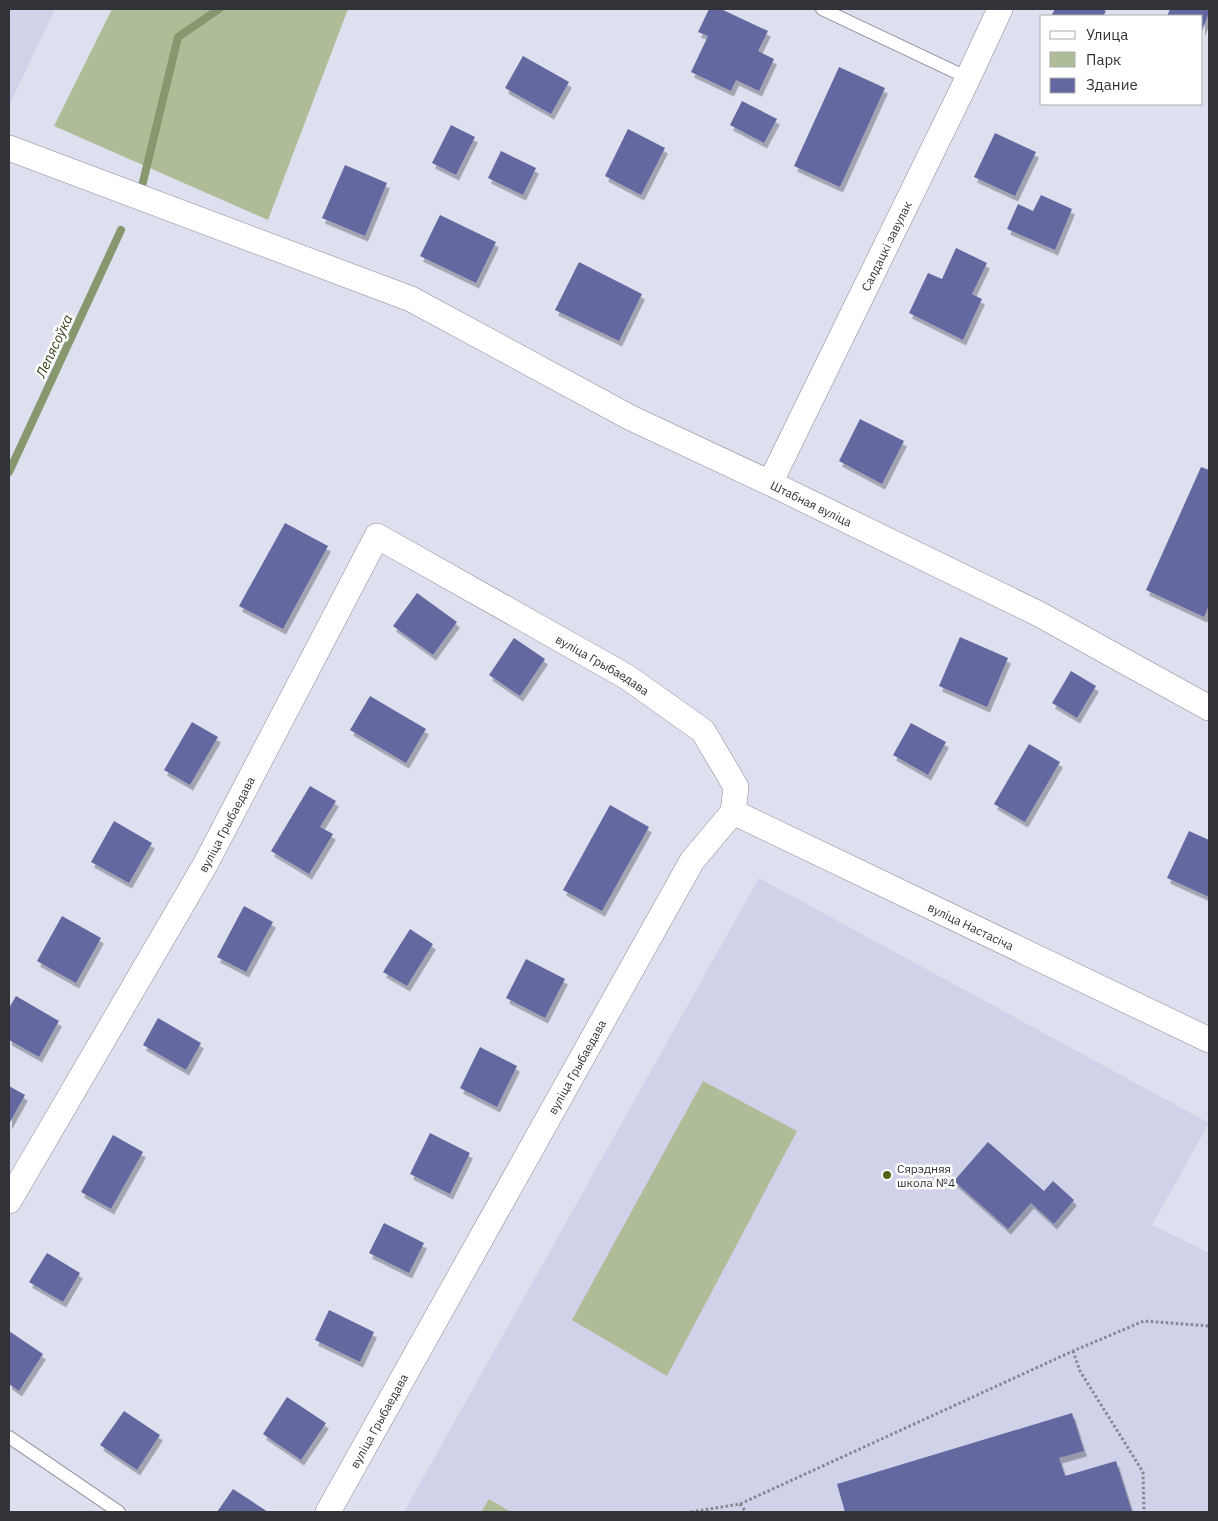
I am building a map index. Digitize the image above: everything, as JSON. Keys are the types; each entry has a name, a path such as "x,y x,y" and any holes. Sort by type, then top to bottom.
{"street":[{"name":"Салдацкі завулак","path":"770,483 1000,9"},
{"name":"Штабная вуліца","path":"9,148 411,299 631,418 1040,614 1209,708"},
{"name":"вуліца Грыбаедава","path":"9,1201 204,865 377,536 627,677 702,731 736,787 732,812 692,861 328,1512"},
{"name":"вуліца Настасіча","path":"732,812 1209,1040"}],"lane":[{"path":"822,9 968,78"},
{"path":"9,1437 119,1512"}],"path":[{"path":"691,1512 740,1504 1073,1351 1144,1321 1209,1326"},
{"path":"1073,1351 1080,1371 1143,1472 1144,1512"},
{"path":"740,1504 746,1512"}],"shaded area":[{"path":"9,9 55,9 9,106"},
{"name":"Сярэдняя школа №4","path":"759,878 1209,1123 1152,1225 1209,1253 1208,1512 404,1512"}],"green space":[{"path":"112,9 348,9 268,220 54,126"},
{"path":"703,1081 797,1131 667,1376 572,1320"},
{"path":"489,1499 511,1512 481,1512"}],"building":[{"path":"709,9 721,9 768,31 758,51 774,59 759,91 736,80 731,91 691,72 708,36 698,32"},
{"path":"1055,9 1102,9 1106,11 1104,15 1052,15"},
{"path":"1170,9 1209,9 1203,28 1203,15 1167,15"},
{"path":"523,56 569,82 551,114 505,88"},
{"path":"839,67 885,88 840,187 794,166"},
{"path":"742,101 777,119 764,143 730,125"},
{"path":"451,125 475,137 456,175 432,163"},
{"path":"628,129 665,148 641,195 605,176"},
{"path":"995,133 1036,152 1015,196 974,177"},
{"path":"501,151 536,168 523,195 488,178"},
{"path":"345,165 387,183 365,236 322,218"},
{"path":"1041,195 1072,209 1055,250 1007,229 1018,204 1033,211"},
{"path":"440,215 496,242 476,283 420,256"},
{"path":"956,248 987,263 972,294 982,299 963,340 909,313 928,273 942,279"},
{"path":"579,262 642,294 619,341 555,310"},
{"path":"860,419 904,441 882,484 839,461"},
{"path":"1201,467 1209,470 1209,605 1204,617 1146,590"},
{"path":"285,523 328,546 283,629 239,606"},
{"path":"417,593 457,622 433,655 393,626"},
{"path":"960,637 1008,658 987,707 939,686"},
{"path":"514,638 545,659 520,696 489,675"},
{"path":"1071,671 1096,686 1077,718 1052,703"},
{"path":"370,696 426,729 406,763 350,730"},
{"path":"192,722 218,737 190,785 164,770"},
{"path":"911,723 946,742 928,775 893,755"},
{"path":"1029,744 1060,762 1025,822 994,804"},
{"path":"310,786 336,801 320,827 333,834 309,874 271,851"},
{"path":"610,805 649,827 602,911 563,890"},
{"path":"114,821 152,843 129,883 91,862"},
{"path":"1189,831 1209,840 1209,897 1167,878"},
{"path":"244,906 273,922 246,972 217,957"},
{"path":"62,916 101,938 76,983 37,961"},
{"path":"410,929 433,944 407,986 383,972"},
{"path":"526,959 565,979 545,1018 506,998"},
{"path":"16,996 59,1021 39,1057 9,1040 9,1008"},
{"path":"158,1018 201,1043 186,1070 143,1045"},
{"path":"480,1047 517,1066 497,1107 460,1088"},
{"path":"9,1086 25,1095 9,1124"},
{"path":"430,1133 470,1153 450,1194 410,1174"},
{"path":"113,1135 143,1152 111,1209 81,1192"},
{"path":"988,1142 1044,1191 1053,1181 1074,1200 1054,1224 1031,1203 1008,1229 954,1181"},
{"path":"384,1223 424,1243 409,1273 369,1253"},
{"path":"47,1253 80,1273 63,1302 29,1282"},
{"path":"329,1310 374,1332 360,1362 315,1340"},
{"path":"9,1331 43,1354 19,1391 9,1384"},
{"path":"287,1397 326,1423 301,1460 263,1434"},
{"path":"124,1411 160,1435 137,1470 100,1445"},
{"path":"1072,1413 1084,1451 1059,1458 1065,1476 1116,1461 1132,1512 845,1512 837,1484"},
{"path":"233,1489 268,1512 217,1512"}],"waterway":[{"name":"Лепясоўка","path":"142,186 178,37 219,9"},
{"name":"Лепясоўка","path":"9,472 121,230"}],"place":[{"name":"Сярэдняя школа №4","path":"887,1175"}]}
